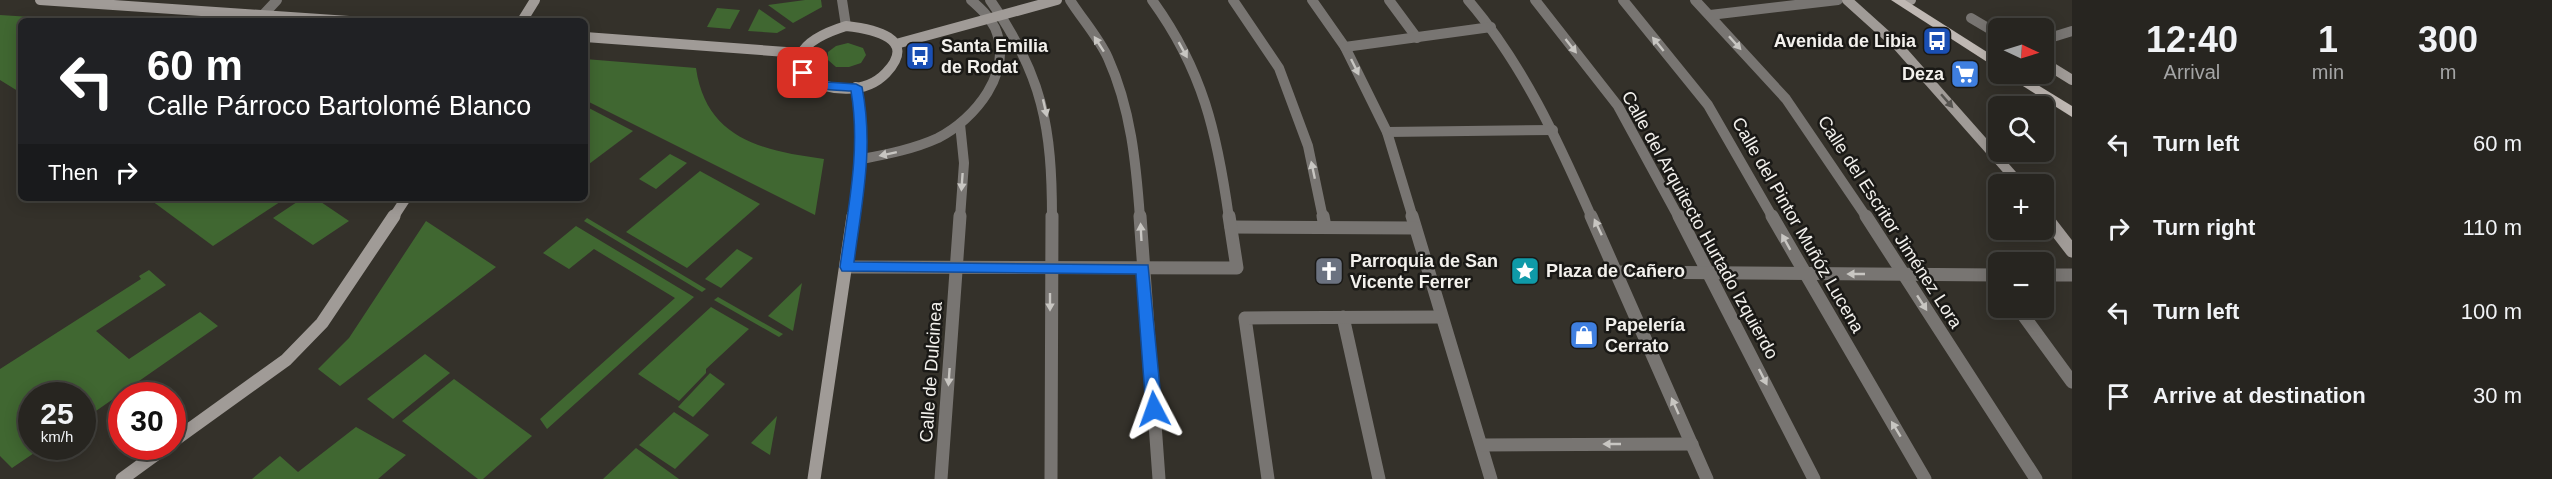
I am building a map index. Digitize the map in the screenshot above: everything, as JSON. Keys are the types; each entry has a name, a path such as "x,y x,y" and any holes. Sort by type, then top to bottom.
{"main road":[{"path":"1897,0 1988,51"},
{"path":"1910,0 1988,51"},
{"path":"2027,84 2072,112"},
{"path":"2044,84 2072,101"}],"street":[{"path":"39,0 306,18"},
{"path":"263,15 277,0"},
{"path":"524,18 535,0"},
{"path":"842,0 846,26"},
{"path":"970,0 996,16 1020,45 1040,88 1049,126 1052,163 1051,479"},
{"path":"862,159 920,145 960,124 981,102 996,80 1001,52 996,16 990,0"},
{"path":"896,44 1057,0"},
{"path":"1070,0 1108,57 1128,115 1137,171 1160,479"},
{"path":"847,267 1237,268 1218,139 1203,88 1183,49 1152,0"},
{"path":"1233,0 1279,68 1308,146 1326,227"},
{"path":"1312,0 1345,47 1387,132 1491,479"},
{"path":"1389,0 1417,38"},
{"path":"1468,0 1491,27 1553,130 1707,479"},
{"name":"Calle del Arquitecto Hurtado Izquierdo","path":"1535,0 1618,106 1710,273 1814,479"},
{"name":"Calle del Pintor Muñóz Lucena","path":"1623,0 1708,105 1925,479"},
{"name":"Calle del Escritor Jiménez Lora","path":"1695,0 1786,99 2036,479"},
{"path":"1710,15 1774,4 1838,0"},
{"path":"1847,0 1897,45 2011,174"},
{"path":"1971,18 1988,28"},
{"path":"846,26 877,29 888,35 896,44 898,54 895,65 886,75 856,87 840,88 812,81 803,73 799,64 800,54 817,35 846,26"},
{"path":"1345,47 1491,27"},
{"path":"2054,37 2072,31"},
{"path":"588,37 800,54"},
{"path":"2054,69 2072,80"},
{"path":"814,479 862,159 863,122 856,87"},
{"name":"Calle de Dulcinea","path":"941,479 964,163 960,124"},
{"path":"1387,132 1553,130"},
{"path":"186,432 286,360 322,323 404,201"},
{"path":"1231,227 1415,228"},
{"path":"2054,227 2072,251"},
{"path":"1616,272 1988,276"},
{"path":"2054,275 2072,275"},
{"path":"1343,317 1379,479"},
{"path":"1268,479 1245,318 1441,317"},
{"path":"2025,318 2072,382"},
{"path":"1482,445 1692,444"},
{"path":"122,479 148,460"}],"green space":[{"path":"821,0 822,7 793,23 768,5"},
{"path":"717,8 740,10 730,29 707,27"},
{"path":"759,9 786,28 777,33 748,31"},
{"path":"0,15 47,18 18,18 18,91 0,80"},
{"path":"848,43 863,48 866,55 861,63 849,67 836,67 828,60 828,52 836,46"},
{"path":"588,59 696,68 702,92 712,111 725,126 759,145 801,156 824,159 815,215 588,102"},
{"path":"588,108 633,131 588,165"},
{"path":"670,154 687,163 656,189 639,179"},
{"path":"700,171 760,204 687,268 626,232"},
{"path":"152,201 281,201 213,246"},
{"path":"298,201 319,201 349,221 313,245 273,218"},
{"path":"587,218 706,289 702,292 584,221"},
{"path":"426,221 496,267 340,386 318,369 349,338"},
{"path":"576,226 694,297 547,429 540,419 675,298 594,249 569,269 543,253"},
{"path":"737,249 753,258 721,288 705,279"},
{"path":"149,270 166,285 96,331 129,359 200,312 218,326 138,382 108,382 108,403 96,411 96,382 18,382 18,460 24,460 12,468 0,456 0,369 141,279 139,276"},
{"path":"802,283 793,331 768,316"},
{"path":"718,297 783,334 779,337 714,300"},
{"path":"711,307 749,329 706,369 706,373 679,401 638,374"},
{"path":"425,354 450,373 393,419 367,399"},
{"path":"710,373 725,384 693,417 678,407"},
{"path":"454,379 532,436 483,479 478,479 402,421"},
{"path":"674,412 709,435 675,469 639,445"},
{"path":"777,416 770,455 751,443"},
{"path":"356,427 406,455 378,479 252,479 280,456 298,472"},
{"path":"636,448 679,479 603,479"}],"place":[{"name":"Avenida de Libia","path":"1937,41"},
{"name":"Santa Emilia de Rodat","path":"920,56"},
{"name":"Deza","path":"1965,74"},
{"name":"Parroquia de San Vicente Ferrer","path":"1329,271"},
{"name":"Plaza de Cañero","path":"1525,271"},
{"name":"Papelería Cerrato","path":"1584,335"}],"route":[{"path":"803,73 812,81 825,86 856,87 863,122 862,159 847,267 1143,269 1154,409"}]}
